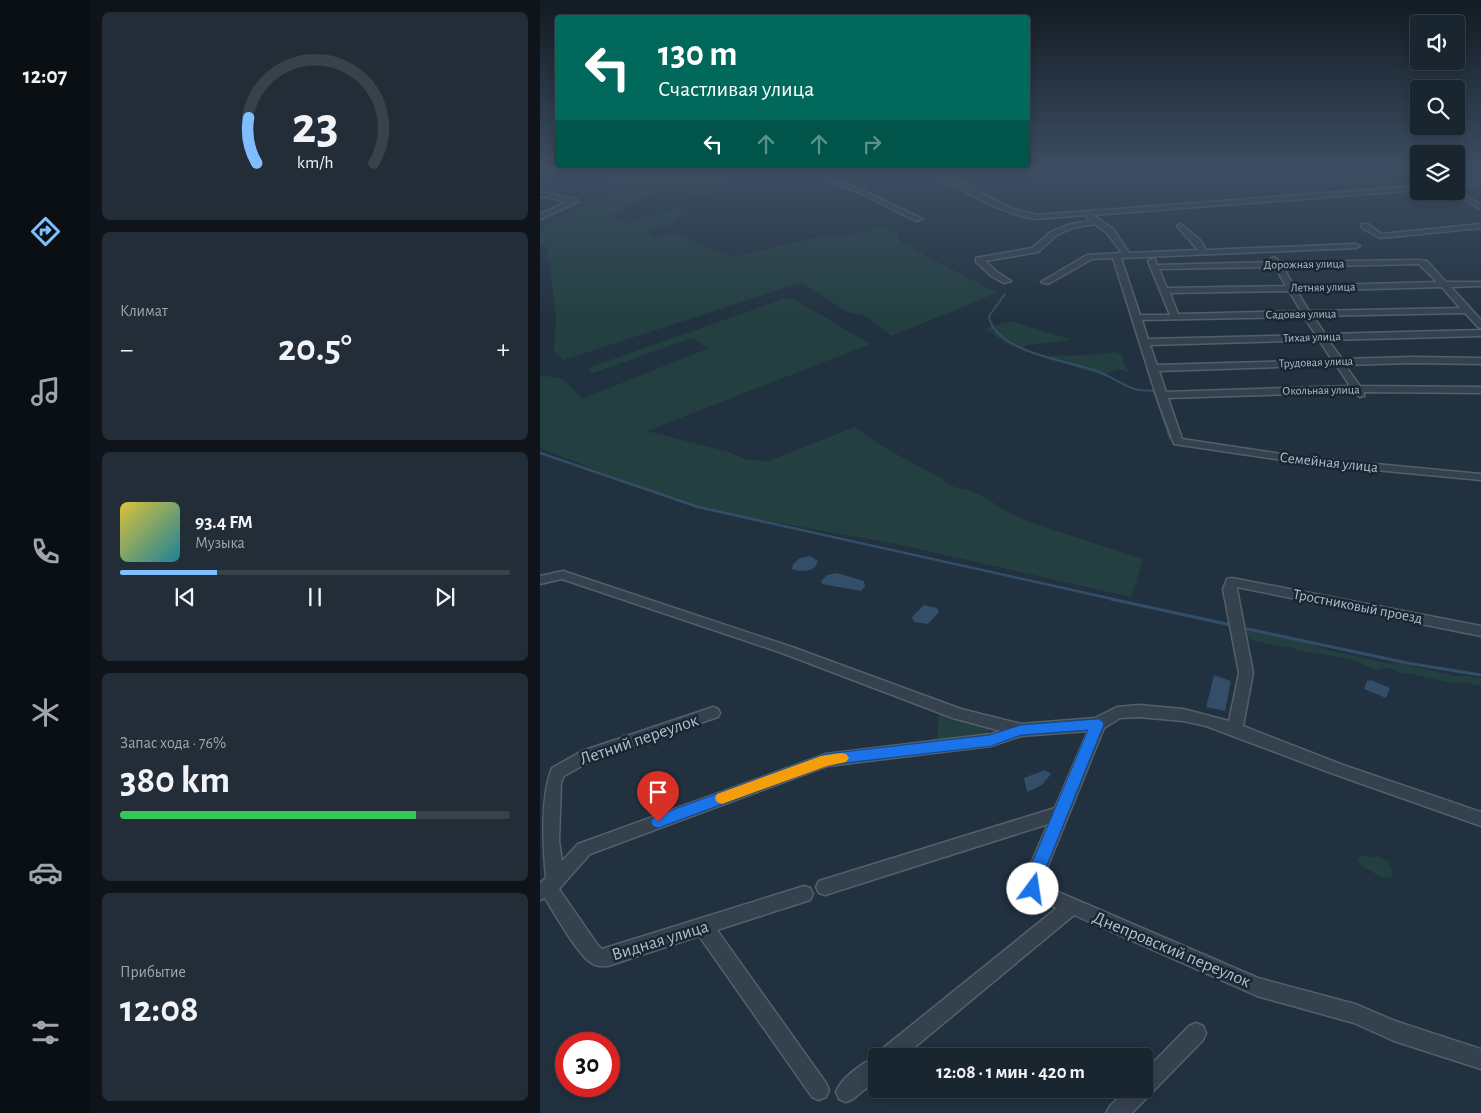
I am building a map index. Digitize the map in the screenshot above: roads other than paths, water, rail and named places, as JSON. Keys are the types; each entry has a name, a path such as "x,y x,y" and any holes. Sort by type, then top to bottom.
{"street":[{"path":"1093,219 1110,231 1127,255"},
{"path":"1007,281 994,274 979,260 1035,250 1042,240 1056,232 1073,226 1096,222"},
{"path":"1182,226 1204,252"},
{"path":"1365,226 1380,236 1481,226"},
{"path":"1045,282 1090,257 1356,246"},
{"path":"1268,251 1306,314 1358,392"},
{"path":"1149,254 1175,317"},
{"path":"1116,255 1162,395"},
{"name":"Дорожная улица","path":"1155,267 1424,263 1481,324"},
{"name":"Летняя улица","path":"1165,291 1481,284"},
{"name":"Садовая улица","path":"1136,318 1467,310"},
{"name":"Тихая улица","path":"1144,342 1481,333"},
{"name":"Трудовая улица","path":"1152,368 1481,360"},
{"name":"Окольная улица","path":"1162,395 1481,390"},
{"name":"Семейная улица","path":"1162,395 1178,442 1302,460 1481,477"},
{"path":"540,580 563,574 787,650 958,714 1021,730"},
{"name":"Тростниковый проезд","path":"1235,729 1246,673 1230,589 1230,584 1235,582 1481,631"},
{"path":"547,887 584,849 826,760 991,740 1021,730 1098,724 1117,713 1139,712 1183,715 1235,729 1337,769 1481,818"},
{"name":"Летний переулок","path":"547,887 552,861 552,783 558,772 588,755 713,713"},
{"name":"Днепровский переулок","path":"1098,724 1033,880 1033,889 1257,986 1355,1014 1394,1031 1481,1059"},
{"path":"825,887 1062,813"},
{"name":"Видная улица","path":"547,887 590,950 599,958 608,957 804,894"},
{"path":"899,1048 1072,906"},
{"path":"703,926 818,1090"},
{"path":"1153,1076 1196,1033"},
{"path":"846,1092 868,1074"},
{"path":"1117,1113 1131,1098"}],"water":[{"path":"810,556 818,561 814,568 803,571 792,569 793,564 800,558"},
{"path":"837,573 864,581 865,586 861,591 822,584 821,581 827,575"},
{"path":"924,605 937,608 939,612 928,624 914,622 912,617"},
{"path":"1214,675 1231,681 1225,711 1206,707"},
{"path":"1371,680 1390,688 1386,698 1364,689 1367,681"},
{"path":"1045,770 1051,774 1042,785 1027,792 1024,778"}],"waterway":[{"path":"540,221 545,219"},
{"path":"1274,267 1280,276"},
{"path":"1005,294 989,316 994,328 1004,338 1018,347 1051,359 1097,371 1135,389 1154,391 1164,421"},
{"path":"1164,419 1170,438"},
{"path":"540,453 698,507 1117,600"},
{"path":"1111,599 1231,625"},
{"path":"1414,622 1424,625"},
{"path":"1243,628 1407,663 1481,675"}]}
